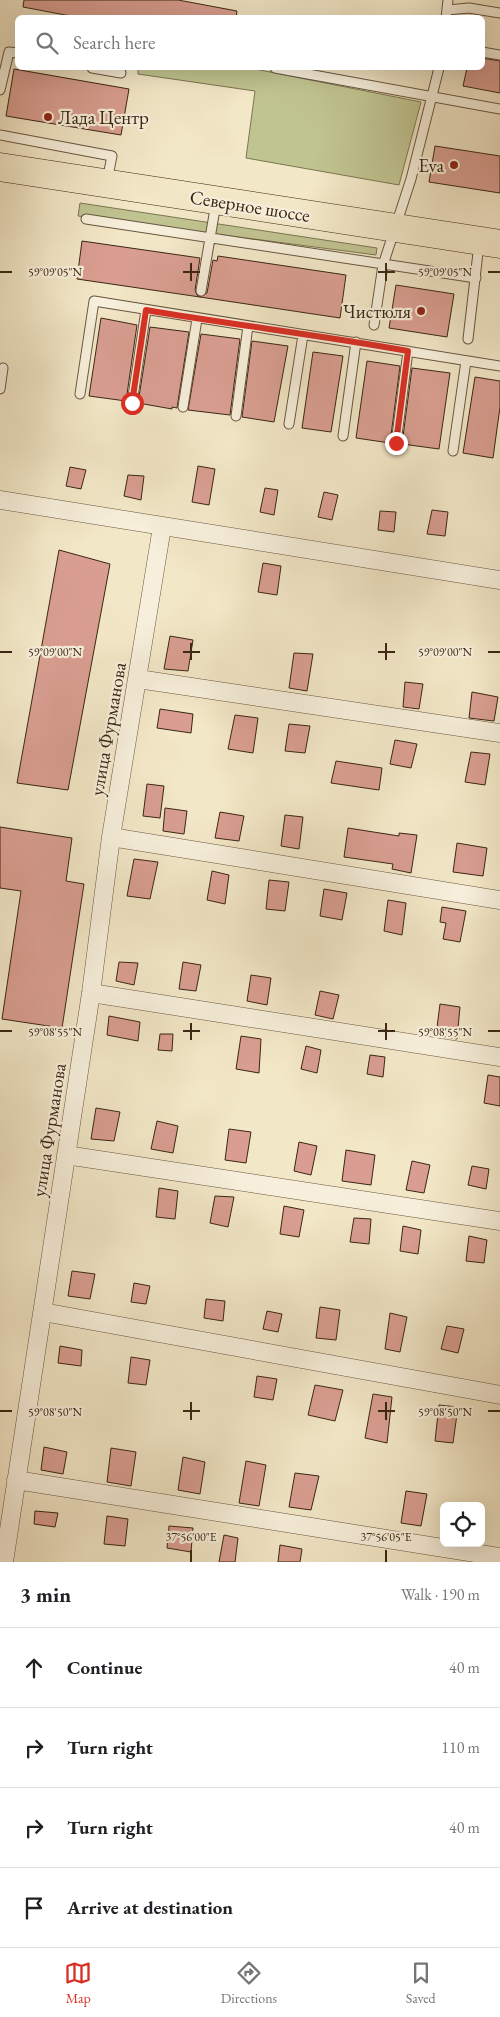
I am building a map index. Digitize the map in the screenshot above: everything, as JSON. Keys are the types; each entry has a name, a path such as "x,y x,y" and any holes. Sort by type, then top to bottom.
{"main road":[{"name":"Северное шоссе","path":"0,167 490,243"}],"street":[{"path":"0,500 500,580"},
{"name":"улица Фурманова","path":"4,1562 43,1312 111,837 162,527"},
{"path":"138,679 500,733"},
{"path":"111,837 500,900"},
{"path":"90,993 500,1057"},
{"path":"66,1155 500,1221"},
{"path":"43,1312 500,1395"},
{"path":"16,1480 500,1557"}],"lane":[{"path":"448,0 446,14 469,8 500,13"},
{"path":"0,90 9,52 15,53"},
{"path":"485,52 500,55"},
{"path":"104,70 121,73"},
{"path":"286,70 500,109"},
{"path":"374,325 383,265 411,179 440,70"},
{"path":"0,135 112,156 106,184"},
{"path":"201,291 216,201"},
{"path":"86,219 476,278"},
{"path":"468,340 476,278 490,243"},
{"path":"80,394 94,301 500,366"},
{"path":"132,403 146,310"},
{"path":"183,407 197,319"},
{"path":"236,416 248,326"},
{"path":"289,424 303,335"},
{"path":"343,436 356,342"},
{"path":"396,443 408,351"},
{"path":"453,450 466,361"},
{"path":"0,389 3,368"}],"green space":[{"path":"138,70 260,70 421,102 399,185 246,158 255,91 138,74"},
{"path":"80,203 377,248 376,255 78,216"}],"building":[{"path":"24,0 178,0 237,11 236,15 65,15 23,7"},
{"path":"485,58 500,61 500,93 463,86 467,70 485,70"},
{"path":"14,69 129,89 121,135 6,116"},
{"path":"435,146 500,156 500,193 429,182"},
{"path":"82,241 200,258 195,290 200,297 77,279"},
{"path":"218,256 346,275 340,318 200,297 207,293 213,260 217,261"},
{"name":"Чистюля","path":"396,285 454,294 447,337 389,328"},
{"path":"101,318 137,325 126,401 89,396"},
{"path":"150,327 189,332 177,408 172,407 172,409 138,403"},
{"path":"201,334 240,339 230,415 188,410"},
{"path":"252,341 288,346 274,422 242,417"},
{"path":"313,352 343,356 331,432 302,428"},
{"path":"367,361 400,366 390,443 356,438"},
{"path":"412,368 450,373 439,449 402,444"},
{"path":"475,377 500,381 500,407 493,458 463,453"},
{"path":"198,466 215,469 209,505 192,502"},
{"path":"70,467 86,470 81,489 66,486"},
{"path":"128,475 144,476 141,500 124,496"},
{"path":"265,488 278,490 274,515 260,512"},
{"path":"324,492 338,495 332,520 318,517"},
{"path":"432,510 448,512 445,536 427,534"},
{"path":"380,511 396,512 394,532 378,530"},
{"path":"59,550 110,564 68,790 17,783"},
{"path":"263,563 281,566 277,595 258,592"},
{"path":"170,636 193,640 188,671 164,669"},
{"path":"294,653 313,654 307,691 289,688"},
{"path":"405,682 423,684 419,709 403,707"},
{"path":"472,692 498,697 494,721 469,718"},
{"path":"160,709 193,714 191,733 157,728"},
{"path":"235,715 258,718 253,753 228,749"},
{"path":"289,724 310,726 305,753 285,751"},
{"path":"395,740 417,744 411,768 390,764"},
{"path":"471,752 490,754 485,785 465,782"},
{"path":"336,761 382,768 379,790 331,783"},
{"path":"147,784 164,786 160,818 143,816"},
{"path":"165,808 187,811 184,834 163,831"},
{"path":"220,812 244,816 239,841 215,838"},
{"path":"285,815 303,817 299,849 281,846"},
{"path":"0,827 72,838 66,881 84,884 62,1028 2,1019 21,891 0,888"},
{"path":"348,828 399,836 399,833 417,835 411,873 392,869 393,864 344,857"},
{"path":"457,843 487,848 483,876 453,872"},
{"path":"134,859 158,862 150,899 127,896"},
{"path":"212,871 229,875 225,904 207,900"},
{"path":"269,880 289,882 285,911 266,909"},
{"path":"324,889 347,893 342,920 320,916"},
{"path":"388,900 406,903 402,935 384,931"},
{"path":"442,907 466,911 460,942 443,939 446,923 440,922"},
{"path":"119,962 138,963 134,985 116,981"},
{"path":"183,962 201,965 196,991 179,989"},
{"path":"251,975 271,978 267,1005 247,1001"},
{"path":"320,991 339,995 333,1019 315,1015"},
{"path":"440,1004 460,1007 457,1039 436,1035"},
{"path":"109,1016 140,1022 138,1041 107,1035"},
{"path":"160,1034 173,1034 172,1051 158,1050"},
{"path":"241,1036 261,1039 259,1073 236,1069"},
{"path":"306,1046 321,1050 317,1073 301,1069"},
{"path":"370,1055 385,1057 383,1077 367,1074"},
{"path":"488,1075 500,1077 500,1106 484,1103"},
{"path":"96,1108 120,1112 114,1141 91,1139"},
{"path":"157,1121 178,1126 173,1153 151,1149"},
{"path":"229,1129 251,1132 246,1163 225,1160"},
{"path":"299,1142 317,1146 311,1175 294,1171"},
{"path":"346,1150 375,1155 371,1185 342,1181"},
{"path":"412,1161 430,1165 424,1193 406,1190"},
{"path":"472,1166 489,1169 486,1189 468,1185"},
{"path":"159,1188 178,1191 175,1219 156,1217"},
{"path":"215,1196 234,1197 228,1227 210,1223"},
{"path":"284,1206 304,1210 299,1237 280,1234"},
{"path":"354,1218 371,1219 369,1244 350,1242"},
{"path":"403,1226 421,1230 418,1254 400,1251"},
{"path":"469,1236 487,1240 484,1263 466,1261"},
{"path":"72,1271 95,1274 90,1299 68,1296"},
{"path":"134,1283 150,1286 146,1304 131,1302"},
{"path":"206,1299 225,1301 223,1321 204,1318"},
{"path":"320,1307 340,1310 336,1340 316,1338"},
{"path":"267,1311 282,1314 278,1332 263,1329"},
{"path":"390,1313 407,1317 400,1352 385,1349"},
{"path":"447,1326 464,1329 458,1353 441,1349"},
{"path":"60,1346 82,1350 81,1366 58,1363"},
{"path":"131,1357 150,1360 146,1385 128,1383"},
{"path":"257,1376 277,1379 273,1400 254,1397"},
{"path":"315,1385 343,1390 335,1421 308,1415"},
{"path":"373,1394 392,1397 387,1443 365,1438"},
{"path":"439,1405 458,1407 453,1443 435,1441"},
{"path":"44,1447 67,1452 63,1474 41,1470"},
{"path":"111,1448 136,1452 131,1486 107,1482"},
{"path":"183,1457 205,1462 200,1494 178,1490"},
{"path":"246,1461 266,1465 259,1506 239,1503"},
{"path":"295,1473 319,1476 311,1510 289,1507"},
{"path":"406,1491 427,1494 421,1526 401,1523"},
{"path":"35,1511 58,1513 55,1527 34,1524"},
{"path":"107,1516 128,1519 125,1546 104,1544"},
{"path":"169,1526 193,1528 191,1552 167,1548"},
{"path":"224,1535 238,1538 235,1562 219,1562"},
{"path":"280,1545 302,1549 300,1562 278,1562"}],"place":[{"name":"Лада Центр","path":"48,117"},
{"name":"Eva","path":"454,165"},
{"name":"Чистюля","path":"421,311"}],"route":[{"path":"132,403 146,310 408,351 396,443"}]}
